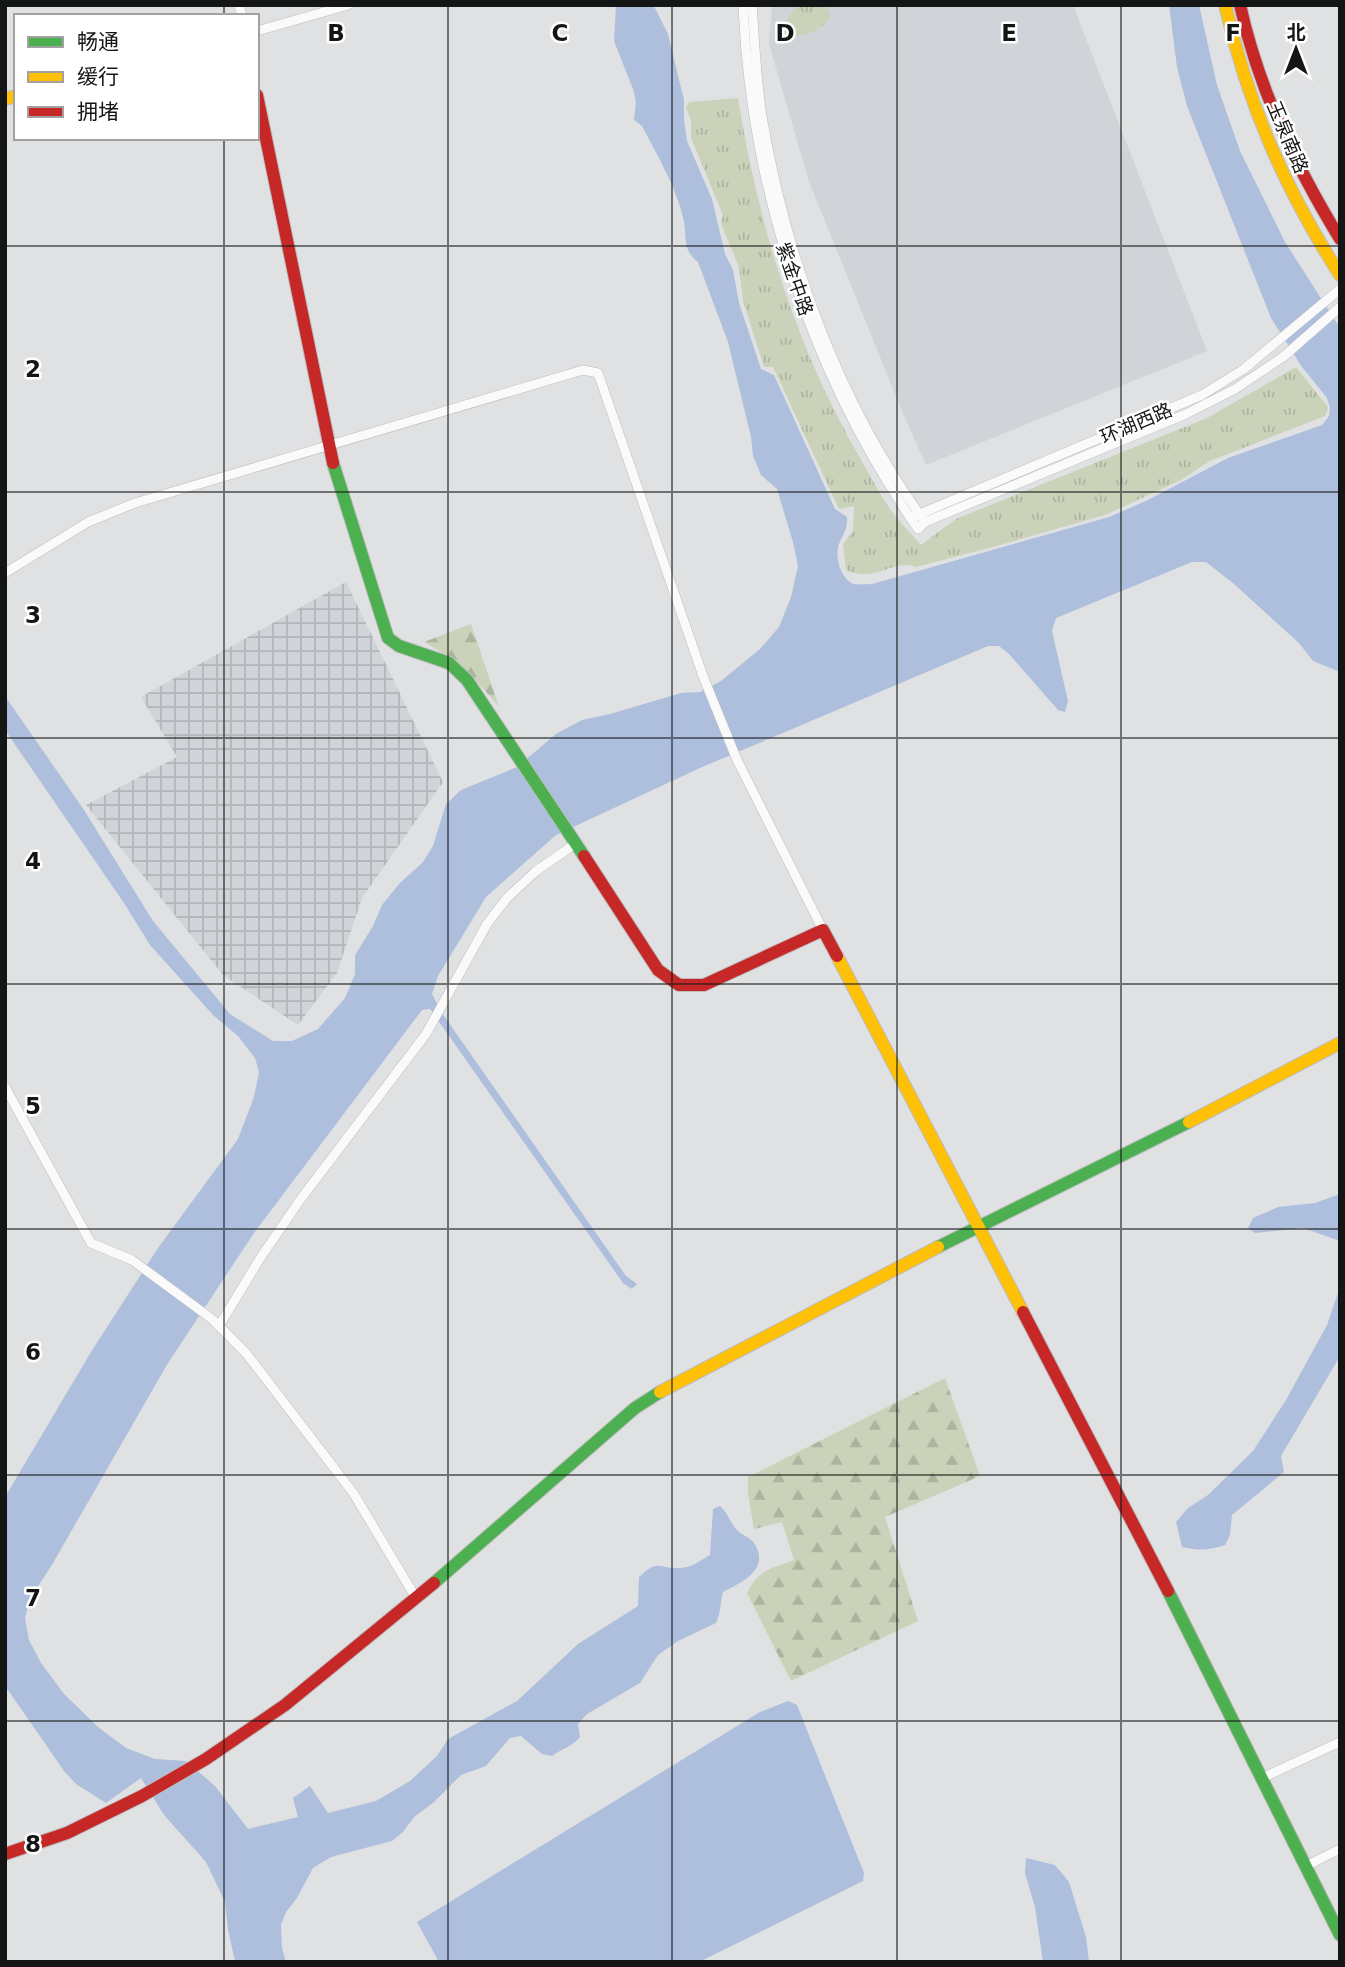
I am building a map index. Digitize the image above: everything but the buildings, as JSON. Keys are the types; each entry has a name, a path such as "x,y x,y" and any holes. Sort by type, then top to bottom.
{"street":[{"path":"259,31 348,5"},
{"name":"紫金中路","path":"743,5 749,92 759,156 776,224 794,280 823,356 877,468 922,526"},
{"name":"紫金中路","path":"752,5 762,118 786,230 832,357 915,516"},
{"name":"玉泉南路","path":"1225,5 1251,98 1273,153 1291,193 1340,275"},
{"name":"玉泉南路","path":"1240,5 1245,34 1264,93 1288,148 1340,239"},
{"path":"259,105 328,447 388,638 399,646 449,663 467,680 658,970 673,983 685,987 704,985 823,930"},
{"name":"环湖西路","path":"915,516 1202,395 1244,369 1277,344 1337,292"},
{"name":"环湖西路","path":"922,526 1186,414 1235,389 1283,357 1340,307"},
{"path":"5,573 89,522 123,508 583,370 598,373 703,676 737,760 1134,1524 1340,1936"},
{"path":"216,1322 300,1200 426,1034 487,924 507,898 536,871 574,842"},
{"path":"5,1854 67,1833 142,1796 206,1759 285,1706 416,1598 635,1408 702,1367 1200,1117 1340,1043"},
{"path":"6,1089 91,1243 132,1260 216,1322 246,1353 354,1494 416,1598"},
{"path":"1262,1778 1340,1742"},
{"path":"1306,1866 1340,1849"}],"shaded area":[{"path":"772,5 1073,5 1207,351 926,465 809,182 769,44"},
{"path":"346,582 443,782 362,898 337,973 298,1025 223,975 86,805 177,757 141,697"}],"green space":[{"path":"797,5 826,5 831,16 822,26 809,33 795,36 782,34 783,25"},
{"path":"738,98 756,192 782,284 817,373 837,416 886,503 921,545 956,519 1207,418 1296,367 1328,407 1325,416 1210,461 1181,480 1105,515 916,567 899,566 867,574 846,570 843,544 853,531 854,506 839,509 773,367 764,367 743,301 739,267 721,224 723,215 691,138 691,120 686,108 689,102"},
{"path":"471,624 499,707 465,670 424,642"},
{"path":"945,1378 980,1476 885,1517 918,1621 791,1681 747,1593 761,1574 794,1560 782,1522 754,1529 748,1477"}],"water":[{"path":"616,5 650,5 655,8 668,34 684,100 687,141 712,199 725,254 733,270 739,303 761,369 774,375 835,509 847,517 838,549 842,573 854,584 872,584 1109,517 1146,501 1228,458 1322,425 1329,416 1327,398 1302,367 1271,318 1187,106 1177,67 1169,5 1199,5 1217,85 1240,151 1285,242 1340,328 1340,672 1313,661 1299,643 1206,562 1192,562 1056,618 1052,631 1068,701 1065,712 1058,710 1009,654 999,646 988,646 700,768 556,835 486,897 438,976 432,994 442,1013 626,1276 637,1284 632,1289 623,1283 430,1009 422,1010 254,1233 168,1363 30,1599 25,1618 29,1640 41,1663 64,1694 98,1727 126,1748 155,1759 186,1761 215,1786 248,1829 298,1817 293,1798 310,1786 328,1813 376,1801 410,1781 437,1756 448,1739 517,1701 578,1644 638,1606 639,1577 646,1571 655,1566 688,1567 710,1555 713,1509 720,1506 736,1529 754,1543 759,1560 752,1574 723,1592 716,1623 678,1641 658,1655 640,1683 587,1714 578,1724 580,1737 575,1742 552,1756 542,1754 521,1736 510,1738 486,1766 461,1775 433,1803 414,1817 392,1841 331,1857 313,1868 281,1925 286,1962 235,1962 225,1902 206,1862 164,1815 141,1778 106,1803 76,1784 5,1689 5,1497 91,1352 158,1248 238,1139 254,1097 259,1072 255,1058 238,1036 213,1015 150,945 5,730 5,696 84,810 153,921 230,1014 273,1041 292,1041 318,1029 345,998 355,974 355,955 382,905 399,884 423,862 433,846 446,804 461,790 517,767 556,734 582,720 681,693 700,692 721,681 760,649 779,627 791,597 798,566 793,542 777,489 761,475 753,456 751,437 728,342 698,262 687,247 683,217 675,193 642,126 634,120 636,102 633,89 614,41"},
{"path":"1340,1194 1340,1241 1303,1228 1255,1233 1248,1228 1253,1218 1278,1207 1315,1203"},
{"path":"1340,1287 1340,1356 1281,1456 1284,1472 1232,1515 1230,1535 1225,1545 1204,1549 1182,1547 1176,1522 1188,1508 1208,1495 1253,1451 1286,1400 1327,1325"},
{"path":"788,1701 797,1705 864,1873 863,1881 699,1962 439,1962 417,1922 760,1712"},
{"path":"1026,1858 1055,1865 1069,1882 1086,1937 1089,1962 1043,1962 1035,1907 1025,1873"}],"traffic: fast":[{"path":"333,463 388,638 399,646 449,663 467,680 584,856"},
{"path":"938,1247 1189,1122"},
{"path":"434,1583 635,1408 660,1392"},
{"path":"1168,1591 1340,1935"}],"traffic: slow":[{"path":"1225,5 1245,77 1270,145 1302,211 1340,275"},
{"path":"5,99 14,97"},
{"path":"837,956 1023,1312"},
{"path":"1189,1122 1340,1043"},
{"path":"660,1392 938,1247"}],"traffic: jam":[{"path":"1240,5 1257,67 1280,126 1340,239"},
{"path":"259,105 333,463"},
{"path":"584,856 658,970 679,985 704,985 823,930 837,956"},
{"path":"1023,1312 1168,1591"},
{"path":"5,1854 67,1833 142,1796 206,1759 285,1705 434,1583"}]}
